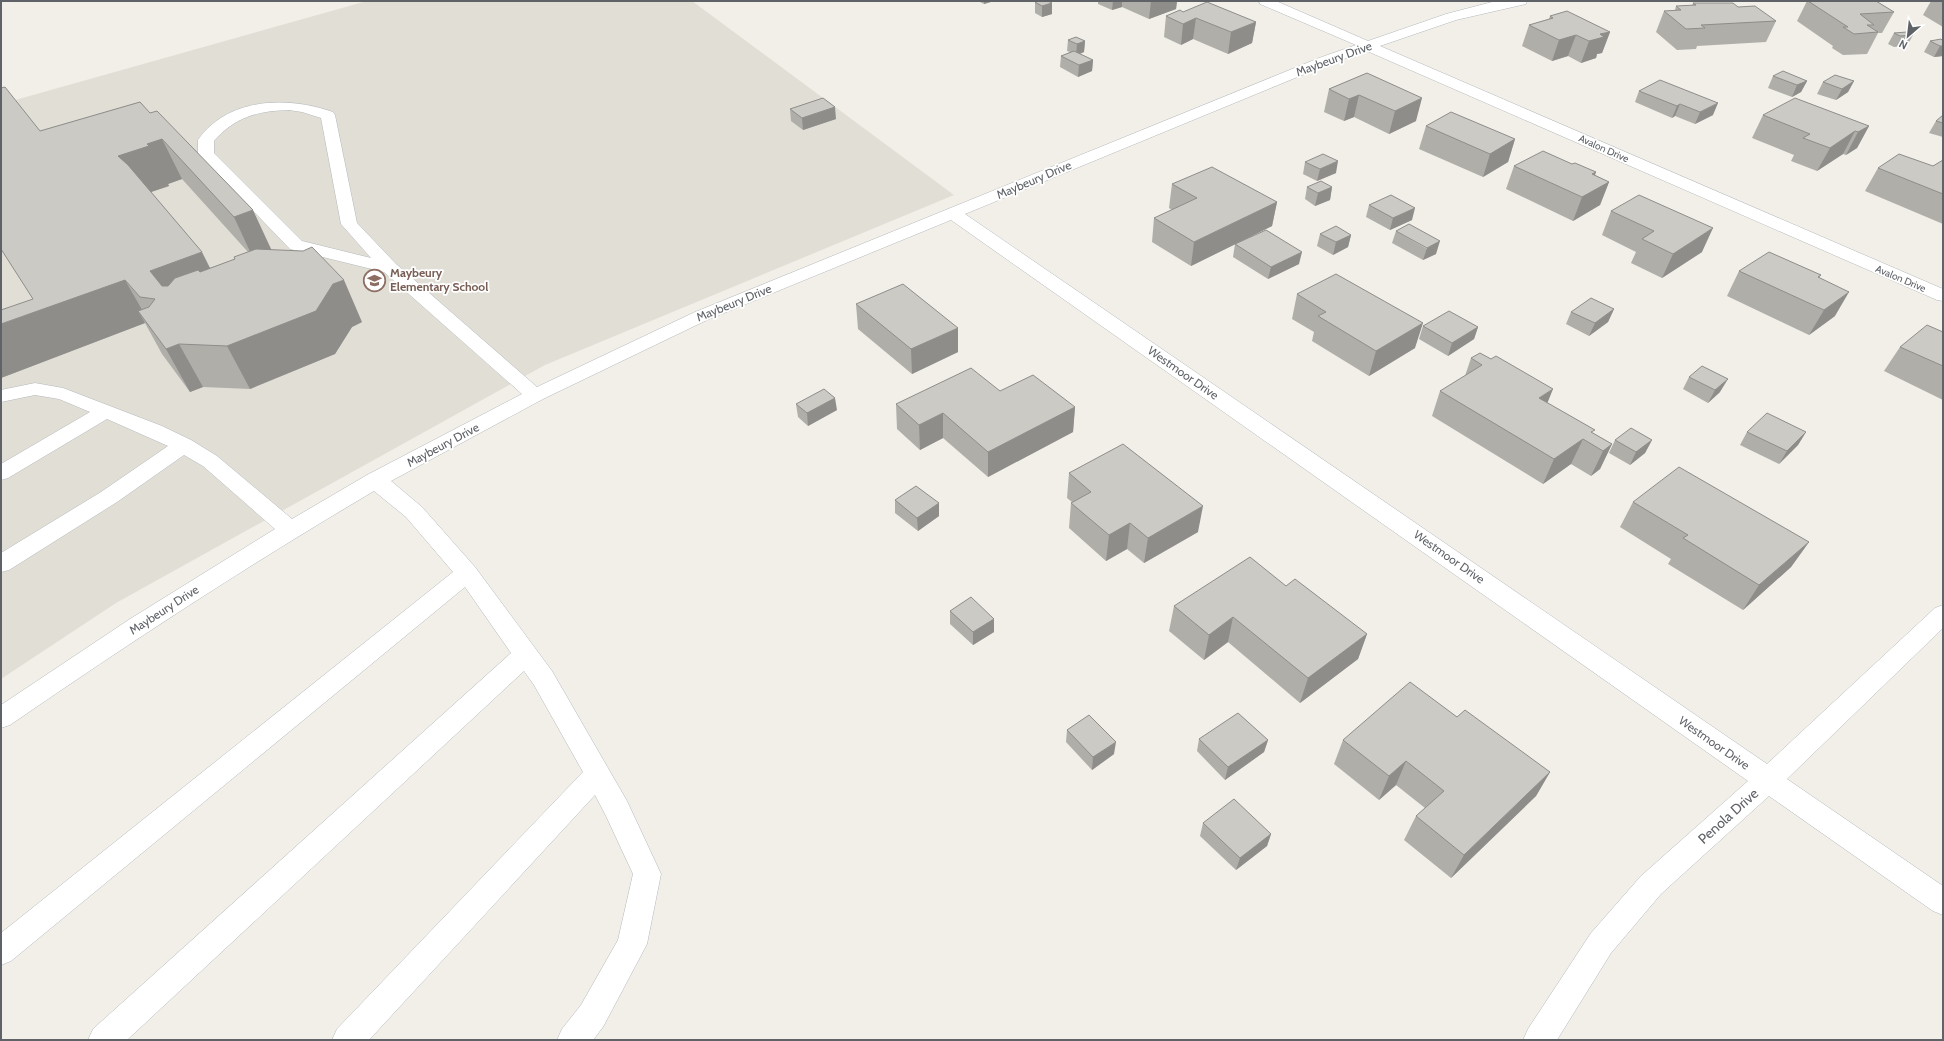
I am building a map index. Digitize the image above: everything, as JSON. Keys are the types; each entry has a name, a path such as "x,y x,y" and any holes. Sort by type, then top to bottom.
{"street":[{"name":"Avalon Drive","path":"1265,1 1943,296"},
{"name":"Maybeury Drive","path":"1,718 224,571 375,480 535,395 605,360 701,316 954,214 1317,64 1451,17 1497,5 1521,1"},
{"path":"390,268 296,244 206,154 206,140 223,123 242,113 267,106 291,106 314,109 328,115 349,224 390,268 535,395"},
{"name":"Westmoor Drive","path":"954,214 1943,902"},
{"path":"1,396 35,389 63,394 155,431 184,445 210,461 291,531"},
{"path":"1,473 105,412"},
{"path":"1,564 109,497 184,445"},
{"path":"375,480 414,512 467,573 543,678 617,809 647,874 632,944 592,1016 572,1040"},
{"path":"1,951 467,573"},
{"name":"Penola Drive","path":"1539,1040 1602,943 1651,885 1767,781 1943,614"},
{"path":"104,1040 525,655"},
{"path":"348,1040 597,775"}],"shaded area":[{"name":"Maybeury Elementary School","path":"367,1 692,1 954,195 545,365 116,603 1,679 1,104"}],"building":[{"path":"1048,1 1052,3 1042,6 1035,2"},
{"path":"1808,1 1876,1 1894,12 1860,14 1874,25 1867,25 1878,32 1854,34 1843,27 1848,27"},
{"path":"1207,2 1256,22 1231,32 1196,18 1183,24 1166,16 1180,10 1183,12"},
{"path":"1693,3 1733,3 1738,7 1755,6 1776,21 1701,25 1705,28 1686,29 1664,11 1681,10 1676,6 1696,5"},
{"path":"1567,11 1610,32 1600,34 1604,37 1589,41 1576,35 1559,40 1529,25 1553,18 1550,16"},
{"path":"1907,32 1913,35 1900,36 1894,33"},
{"path":"1076,37 1085,41 1077,44 1068,40"},
{"path":"1941,39 1943,41 1943,46 1930,41"},
{"path":"1074,51 1093,60 1079,65 1061,56"},
{"path":"1783,71 1807,81 1797,85 1773,76"},
{"path":"1367,73 1422,98 1395,111 1359,95 1349,99 1329,89"},
{"path":"1835,75 1854,81 1842,89 1823,82"},
{"path":"1660,80 1718,103 1700,112 1680,104 1677,106 1639,91"},
{"path":"5,87 40,131 140,102 150,113 157,111 253,210 234,217 162,139 147,144 149,146 118,156 128,165 202,252 150,271 162,286 168,286 175,278 198,270 200,272 235,259 234,257 256,249 303,251 312,247 344,280 333,284 316,311 227,346 179,344 166,349 138,311 149,307 155,299 140,297 125,280 1,324 1,310 33,299 1,249 1,88"},
{"path":"823,98 835,107 802,118 790,109"},
{"path":"1795,98 1869,126 1858,132 1855,131 1830,148 1803,138 1810,134 1763,115"},
{"path":"1451,112 1515,139 1490,154 1426,126"},
{"path":"1943,115 1943,123 1936,121"},
{"path":"1543,151 1572,164 1575,163 1596,172 1592,174 1609,182 1582,197 1514,166"},
{"path":"1323,154 1338,161 1320,169 1305,162"},
{"path":"1899,154 1933,166 1943,160 1943,194 1878,168"},
{"path":"1212,167 1277,202 1194,242 1154,218 1197,198 1172,184"},
{"path":"1321,181 1332,187 1318,193 1307,187"},
{"path":"1391,195 1415,208 1393,218 1369,205"},
{"path":"1639,195 1713,228 1673,254 1642,239 1654,231 1611,211"},
{"path":"1409,224 1440,241 1427,248 1396,231"},
{"path":"1336,226 1351,235 1336,242 1320,234"},
{"path":"1266,230 1302,252 1271,267 1235,244"},
{"path":"1769,252 1821,275 1818,277 1849,292 1824,310 1739,271"},
{"path":"1336,274 1423,323 1376,351 1318,316 1326,312 1297,294"},
{"path":"903,284 958,328 911,349 856,304"},
{"path":"1591,298 1614,309 1595,323 1571,312"},
{"path":"1449,311 1478,327 1452,343 1423,326"},
{"path":"1927,325 1943,332 1943,366 1900,347"},
{"path":"1480,353 1491,359 1496,356 1553,389 1539,398 1595,430 1591,432 1612,444 1603,451 1583,439 1554,459 1440,391 1482,365 1471,358"},
{"path":"1702,366 1728,379 1715,390 1689,377"},
{"path":"971,368 1000,391 1033,375 1075,407 988,452 943,413 919,425 896,404"},
{"path":"824,389 835,398 807,413 796,404"},
{"path":"1767,413 1806,432 1787,451 1747,432"},
{"path":"1631,428 1652,440 1636,452 1615,440"},
{"path":"1123,444 1203,506 1148,538 1130,523 1109,535 1071,503 1091,492 1069,473"},
{"path":"1679,467 1809,542 1759,585 1683,538 1688,535 1633,502"},
{"path":"916,486 939,503 917,518 895,500"},
{"path":"1250,557 1286,586 1295,579 1367,634 1308,678 1233,617 1209,635 1174,606"},
{"path":"971,597 994,619 973,632 950,611"},
{"path":"1410,682 1457,717 1465,710 1550,772 1464,855 1416,816 1444,791 1406,761 1389,776 1343,740"},
{"path":"1238,713 1268,740 1228,767 1199,739"},
{"path":"1089,715 1116,742 1093,757 1067,730"},
{"path":"1234,799 1271,834 1240,858 1203,823"}],"place":[{"name":"Maybeury Elementary School","path":"375,280"}]}
